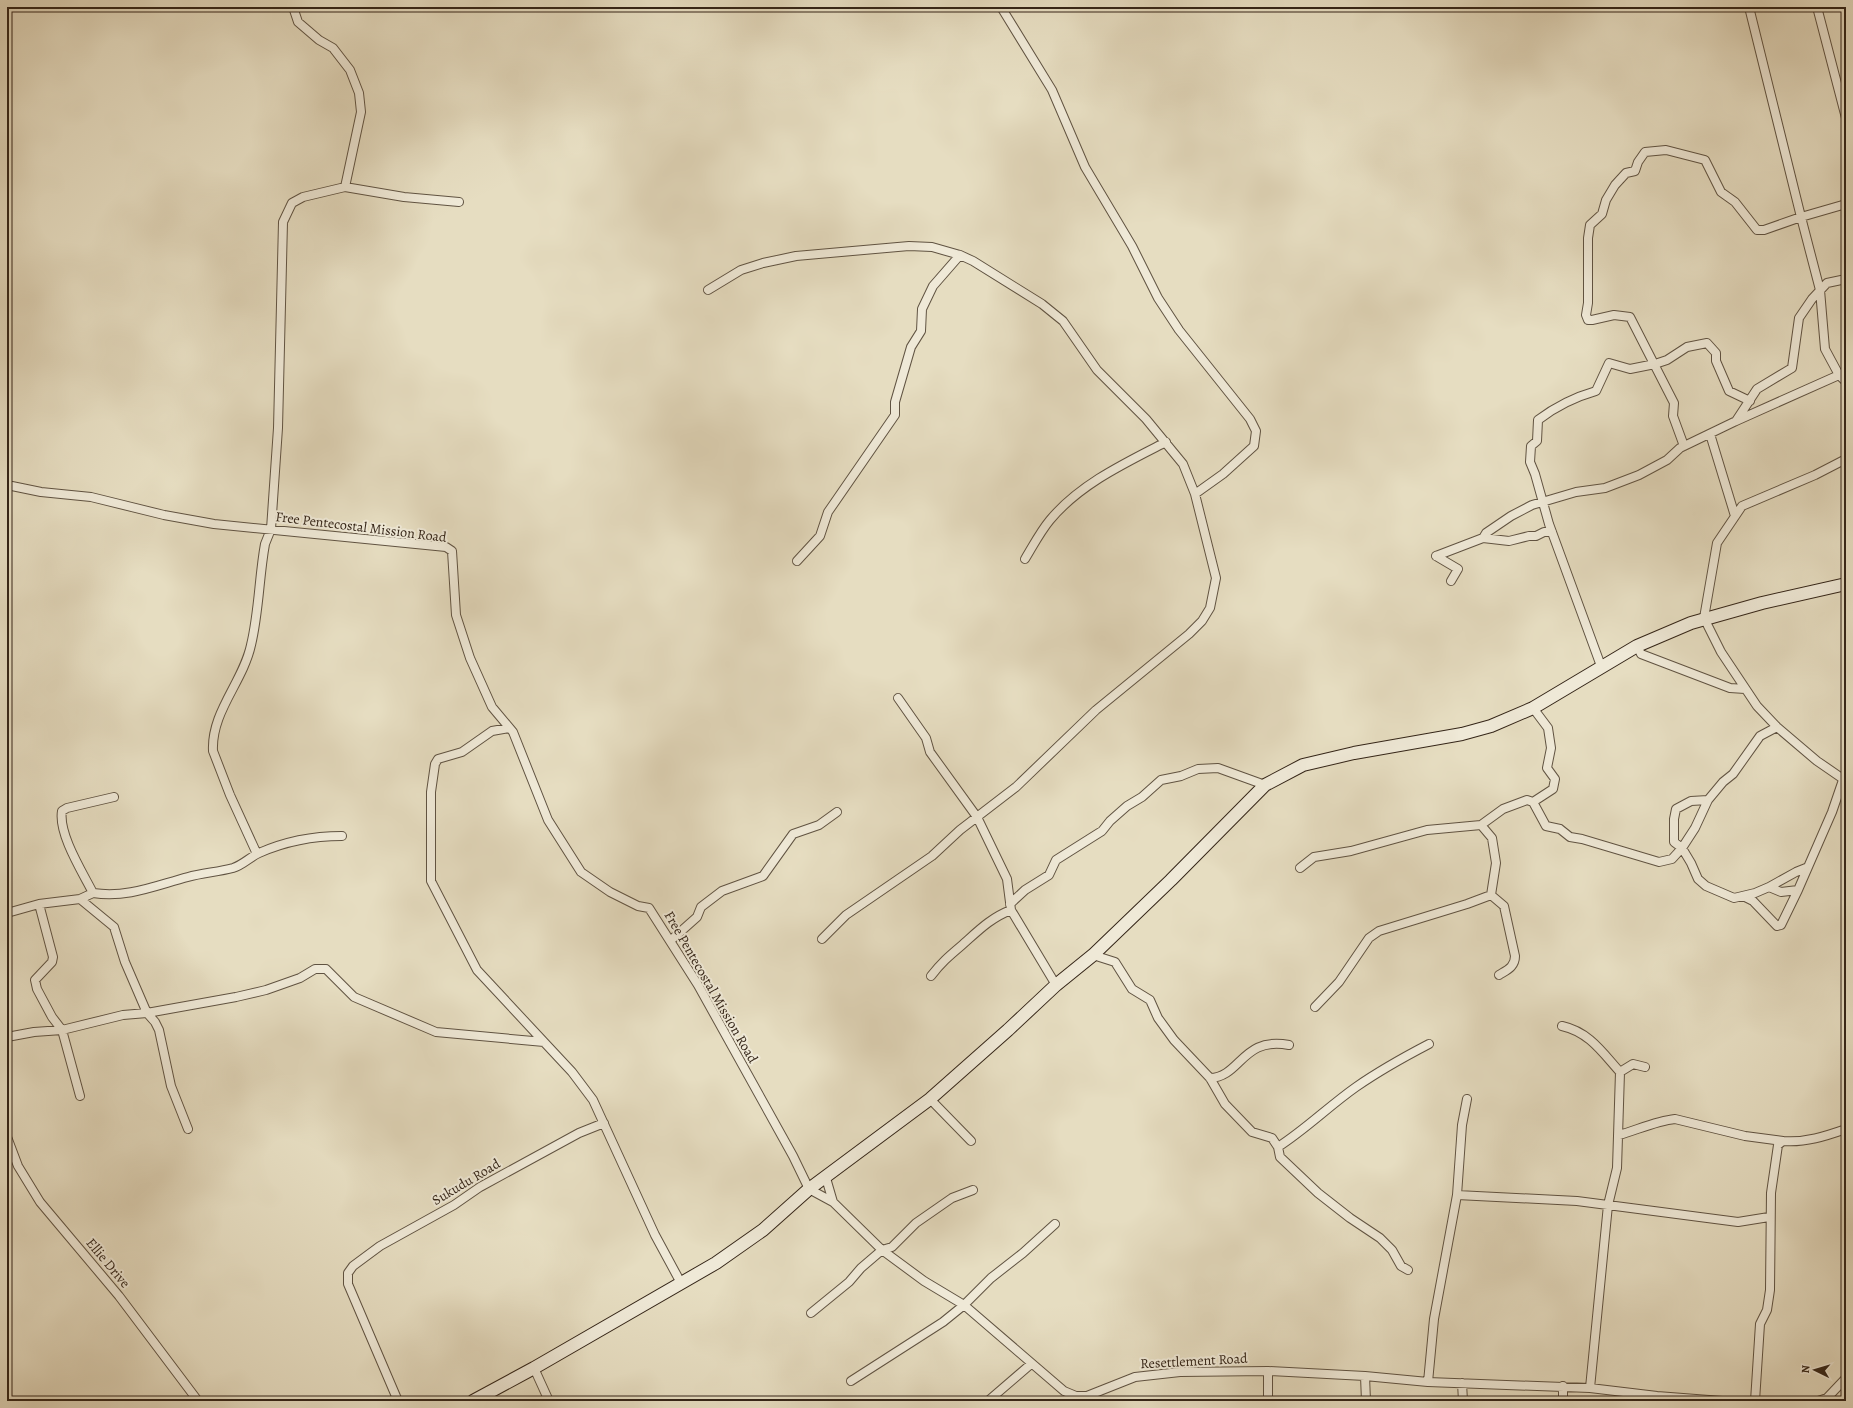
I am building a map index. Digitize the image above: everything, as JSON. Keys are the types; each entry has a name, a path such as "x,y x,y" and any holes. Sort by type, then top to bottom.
{"main road":[{"path":"473,1401 534,1368 716,1263 763,1230 809,1189 826,1178 930,1099 1056,985 1093,955 1171,880 1265,785 1303,765 1462,734 1491,726 1532,708 1601,666 1638,646 1704,618 1846,584"}],"street":[{"path":"293,7 298,22 319,40 333,48 350,70 359,93 361,112 345,187"},
{"path":"1001,7 1052,90 1085,167 1132,246 1158,298 1179,330 1250,419 1256,431 1254,446 1223,474 1195,494"},
{"path":"1749,7 1820,290 1825,349 1839,375 1846,382"},
{"path":"1817,7 1846,118"},
{"path":"1684,446 1673,416 1674,403 1630,317 1614,314 1588,320 1586,315 1588,303 1588,238 1590,224 1602,214 1606,200 1615,185 1626,172 1636,171 1638,162 1645,152 1666,150 1705,160 1721,192 1735,202 1757,230 1764,230 1801,217 1846,204"},
{"path":"257,854 230,795 213,751 212,744 215,724 251,646 265,544 271,529 278,428 283,222 292,203 303,197 345,187 404,197 459,202"},
{"path":"708,290 741,270 763,263 796,256 909,246 932,247 960,255 1008,282 1042,304 1063,321 1097,370 1146,419 1183,464 1195,494 1216,578 1210,608 1202,621 1167,653 1096,710 1016,787 977,817 932,856 846,915 822,939"},
{"path":"798,561 820,536 828,512 895,415 895,402 912,347 921,331 922,309 933,286 960,255"},
{"path":"1736,421 1757,389 1792,368 1799,318 1820,290 1827,283 1846,279"},
{"path":"1601,666 1552,532 1542,502 1541,492 1530,462 1531,446 1537,441 1538,420 1554,408 1580,396 1596,391 1609,363 1630,369 1655,364 1667,360 1687,347 1707,343 1716,353 1716,361 1729,391 1750,400"},
{"path":"1483,538 1486,533 1511,516 1542,502 1576,492 1605,488 1639,475 1667,460 1684,446 1839,375"},
{"path":"1710,434 1735,516"},
{"path":"1025,559 1051,519 1091,484 1110,470 1166,442"},
{"path":"1743,896 1753,901 1778,926 1781,925 1802,883 1806,868 1845,781 1776,727 1757,706 1721,652 1704,618 1717,543 1742,506 1815,475 1846,459"},
{"name":"Free Pentecostal Mission Road","path":"7,485 41,492 91,496 171,516 214,524 446,547 452,551 456,615 470,658 492,707 513,732 531,773 548,820 581,872 610,892 638,906 650,908 698,985 793,1156 809,1189"},
{"path":"1451,581 1458,569 1436,556 1483,538 1509,541 1529,536 1536,536 1544,532 1552,532"},
{"path":"1638,646 1641,654 1730,688 1745,689"},
{"path":"898,698 926,738 930,752 977,817 1007,879 1010,907 1056,985"},
{"path":"1532,708 1548,728 1551,748 1547,768 1556,779 1553,789 1533,802"},
{"path":"1300,868 1314,857 1351,851 1427,830 1481,825 1504,809 1527,800 1533,802 1546,826 1560,829 1570,837 1582,839 1660,862 1672,859 1682,848 1695,828 1708,800 1723,782 1736,770 1760,736 1776,727"},
{"path":"509,728 492,732 462,752 438,759 435,764 431,792 431,881 478,970 572,1072 593,1100 655,1235 681,1283"},
{"path":"931,976 945,959 983,925 1010,907 1025,890 1049,875 1056,860 1102,831 1110,820 1142,796 1160,780 1180,776 1198,768 1218,768 1265,785"},
{"path":"93,893 66,836 61,818 62,811 67,808 114,797"},
{"path":"1708,800 1691,802 1676,809 1674,819 1674,842 1682,848 1698,879 1706,886 1734,898 1769,887 1806,868"},
{"path":"670,941 697,917 700,907 722,891 763,876 793,834 819,825 838,812"},
{"path":"1481,825 1492,838 1496,863 1491,895"},
{"path":"7,913 39,904 80,899 93,893 109,895 142,891 188,877 233,868 246,862 257,854 300,839 319,836 342,836"},
{"path":"1769,887 1781,892 1798,890"},
{"path":"1491,895 1504,906 1515,956 1515,962 1511,967 1499,975"},
{"path":"1315,1007 1339,982 1368,938 1379,931 1467,904 1491,895"},
{"path":"80,899 114,927 125,962 147,1012 159,1030 171,1086 188,1129"},
{"path":"39,904 53,957 52,962 35,980 37,989 52,1017 62,1030 80,1096"},
{"path":"1093,955 1115,962 1132,989 1150,1000 1158,1018 1174,1040 1210,1078 1226,1104 1252,1132 1272,1138 1278,1146 1280,1157 1313,1188 1350,1218 1380,1238 1392,1250 1400,1266 1408,1270"},
{"path":"7,1037 34,1032 62,1030 123,1015 266,990 300,978 315,969 326,969 354,997 436,1032 544,1042"},
{"path":"1562,1026 1575,1029 1584,1034 1620,1072 1617,1168 1608,1205 1590,1388"},
{"path":"1210,1078 1219,1078 1236,1066 1244,1056 1265,1044 1278,1043 1289,1045"},
{"path":"1278,1146 1296,1135 1354,1088 1396,1061 1430,1044"},
{"path":"1620,1072 1633,1064 1645,1067"},
{"path":"930,1099 971,1140"},
{"path":"1428,1382 1434,1319 1457,1195 1462,1125 1467,1099"},
{"path":"1619,1135 1642,1129 1664,1120 1675,1119 1745,1136 1794,1142 1817,1138 1846,1129"},
{"name":"Sukudu Road","path":"398,1401 348,1284 348,1273 353,1266 380,1246 448,1208 480,1187 579,1133 604,1123"},
{"name":"Ellie Drive","path":"7,1137 18,1166 40,1202 119,1296 198,1401"},
{"path":"1755,1401 1760,1324 1767,1310 1770,1290 1772,1256 1770,1217 1775,1156 1778,1145 1783,1141"},
{"name":"Resettlement Road","path":"826,1178 833,1202"},
{"name":"Resettlement Road","path":"809,1189 833,1202 882,1250 924,1281 964,1305 1064,1391 1076,1396 1087,1398 1135,1377 1180,1372 1268,1371 1365,1376 1428,1382 1563,1386 1590,1388 1657,1398 1722,1401"},
{"path":"811,1313 844,1286 882,1250 892,1247 916,1223 952,1198 973,1190"},
{"path":"1457,1195 1541,1198 1738,1222 1770,1217"},
{"path":"851,1381 943,1322 964,1305 991,1278 1023,1253 1055,1224"},
{"path":"988,1401 1031,1364"},
{"path":"534,1368 549,1401"},
{"path":"1268,1371 1268,1401"},
{"path":"1365,1376 1366,1401"},
{"path":"1818,1401 1827,1398 1846,1378"},
{"path":"1462,1383 1463,1401"},
{"path":"1562,1401 1563,1386"}]}
